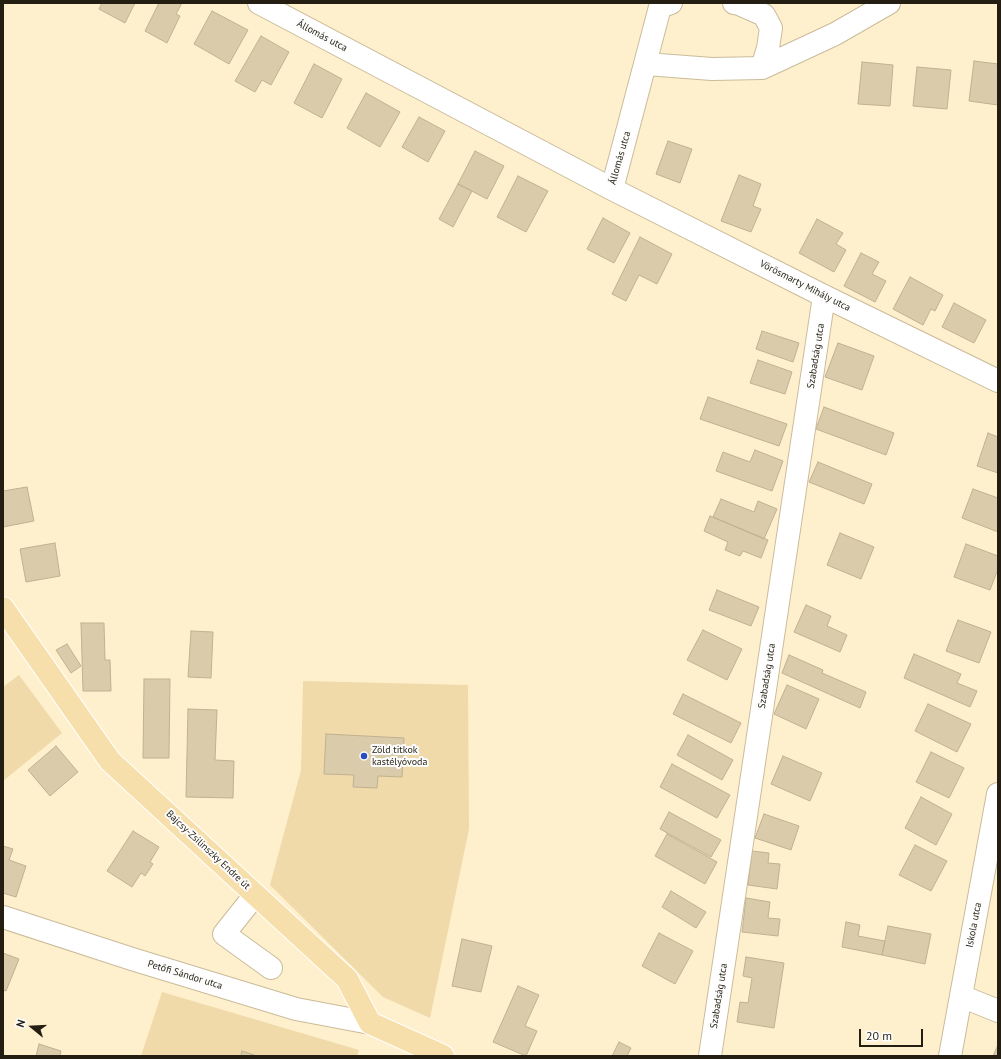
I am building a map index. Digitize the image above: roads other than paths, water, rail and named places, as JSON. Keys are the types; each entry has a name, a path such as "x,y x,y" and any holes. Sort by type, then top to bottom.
{"main road":[{"name":"Bajcsy-Zsilinszky Endre út","path":"3,608 110,761 347,979 370,1023"},
{"path":"370,1023 443,1056"}],"street":[{"name":"Állomás utca","path":"260,3 612,189 663,4"},
{"path":"734,3 764,15 771,28 768,48 762,68"},
{"path":"646,64 712,69 762,68 835,34 890,3"},
{"name":"Vörösmarty Mihály utca","path":"612,189 824,296 998,381"},
{"name":"Szabadság utca","path":"710,1056 824,296"},
{"name":"Iskola utca","path":"950,1056 998,794"},
{"path":"255,895 224,934 271,968"},
{"name":"Petőfi Sándor utca","path":"3,917 132,959 296,1009 370,1023"},
{"path":"961,996 998,1011"}],"place":[{"name":"Zöld titkok kastélyóvoda","path":"364,756"}]}
